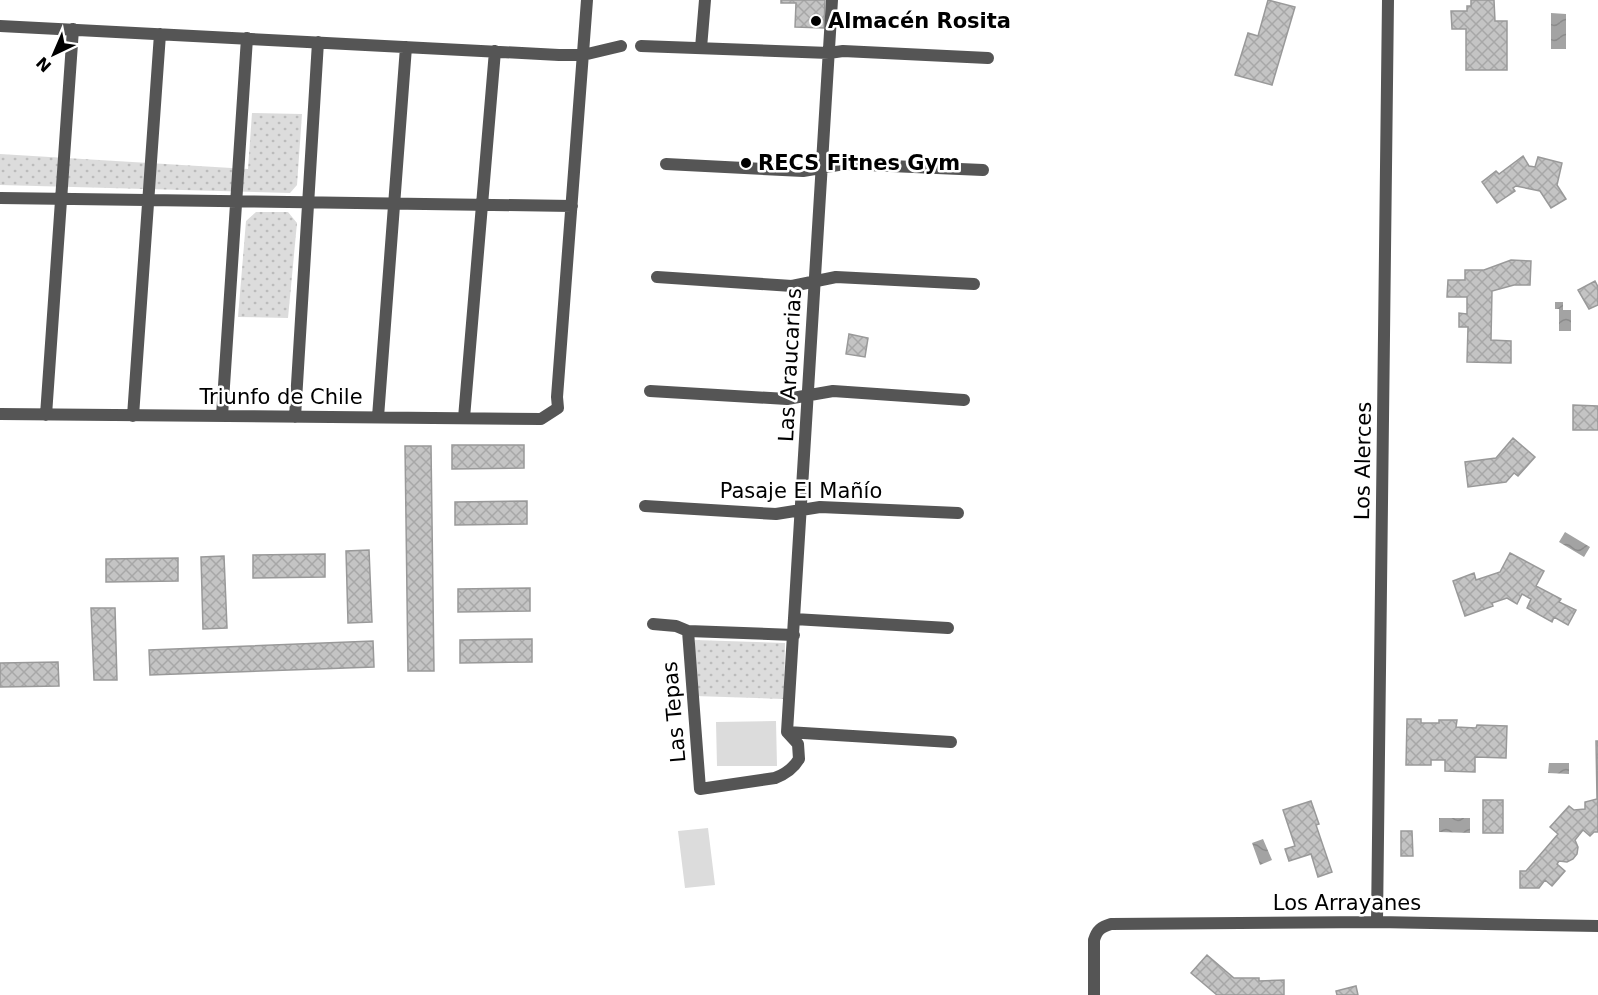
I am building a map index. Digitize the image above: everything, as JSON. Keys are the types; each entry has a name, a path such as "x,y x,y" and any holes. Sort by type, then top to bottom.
{"street":[{"path":"0,198 572,206 587,0"},
{"path":"701,48 705,0"},
{"name":"Las Araucarias","path":"787,732 832,0"},
{"name":"Los Alerces","path":"1377,922 1388,0"},
{"path":"0,26 583,55 621,46"},
{"path":"46,415 73,29"},
{"path":"133,416 160,34"},
{"path":"222,416 247,38"},
{"path":"296,417 318,42"},
{"path":"641,46 829,53 843,51 988,58"},
{"path":"378,417 406,47"},
{"path":"464,418 495,51"},
{"path":"666,164 803,171 844,164 983,170"},
{"name":"Triunfo de Chile","path":"0,414 541,419 558,408 572,206"},
{"path":"657,277 792,286 836,277 974,284"},
{"path":"650,392 787,399 833,391 964,400"},
{"name":"Pasaje El Mañío","path":"645,507 776,514 819,507 958,513"},
{"path":"794,619 948,628"},
{"path":"654,624 676,626 688,632 794,635"},
{"name":"Las Tepas","path":"688,632 700,789 784,775 799,759 798,744 787,732"},
{"path":"787,732 951,742"},
{"name":"Los Arrayanes","path":"1094,995 1094,940 1098,930 1111,924 1377,922 1598,926"}],"shaded area":[{"path":"252,113 302,114 297,185 290,193 0,185 0,154 248,169"},
{"path":"256,212 288,212 297,223 288,318 238,317 246,221"},
{"path":"695,640 785,643 784,699 694,696"},
{"path":"776,721 777,766 717,766 716,722"},
{"path":"708,828 715,885 685,888 678,831"}],"water":[{"path":"1551,13 1566,14 1566,49 1551,49"},
{"path":"1555,302 1563,302 1563,310 1571,310 1571,331 1559,331 1559,309 1555,309"},
{"path":"1565,532 1590,547 1584,557 1559,542"},
{"path":"1549,763 1569,763 1569,774 1548,773"},
{"path":"1439,818 1470,818 1470,833 1439,832"},
{"path":"1263,839 1272,860 1260,865 1252,843"}],"building":[{"path":"781,0 825,0 824,28 795,27 796,3 781,3"},
{"path":"1268,0 1295,7 1272,85 1235,75 1248,33 1258,36"},
{"path":"1471,0 1494,0 1495,21 1507,21 1507,70 1466,70 1466,29 1452,29 1451,11 1467,11 1467,6 1471,6"},
{"path":"1523,156 1529,166 1535,167 1538,157 1562,163 1557,185 1566,199 1551,208 1540,191 1516,186 1513,188 1515,191 1497,203 1482,182 1496,171 1499,174"},
{"path":"1511,260 1531,261 1530,285 1514,285 1492,291 1491,340 1511,341 1511,363 1467,362 1468,327 1459,327 1459,313 1467,314 1467,297 1447,297 1448,280 1465,280 1465,270 1484,270"},
{"path":"1595,281 1598,287 1598,305 1589,309 1578,290"},
{"path":"849,334 868,338 865,357 846,354"},
{"path":"1573,405 1598,406 1598,430 1573,430"},
{"path":"1513,438 1535,457 1518,476 1514,473 1506,482 1468,487 1465,462 1496,458"},
{"path":"452,445 524,445 524,468 452,469"},
{"path":"405,446 431,446 434,671 408,671"},
{"path":"527,501 527,524 455,525 455,502"},
{"path":"369,550 372,622 348,623 346,551"},
{"path":"1510,553 1544,571 1536,586 1561,599 1559,602 1576,610 1568,625 1554,617 1552,622 1527,608 1531,599 1522,594 1517,604 1507,598 1492,603 1493,606 1465,616 1453,581 1474,573 1476,580 1500,572"},
{"path":"325,554 325,577 253,578 253,555"},
{"path":"224,556 227,628 203,629 201,557"},
{"path":"178,558 178,581 106,582 106,559"},
{"path":"530,588 530,611 458,612 458,589"},
{"path":"91,608 115,608 117,680 94,680"},
{"path":"532,639 532,662 460,663 460,640"},
{"path":"373,641 374,667 150,675 149,650"},
{"path":"58,662 59,686 0,687 0,663"},
{"path":"1407,719 1421,719 1421,723 1457,720 1456,727 1507,726 1506,758 1475,757 1475,772 1445,771 1445,760 1431,760 1431,765 1406,765"},
{"path":"1596,741 1598,741 1598,832 1590,836 1583,830 1575,840 1578,847 1577,854 1567,862 1559,861 1557,864 1565,871 1552,886 1545,880 1539,888 1520,888 1520,871 1526,871 1558,834 1550,827 1569,806 1574,810 1585,809 1585,802 1597,799"},
{"path":"1483,800 1503,800 1503,833 1483,833"},
{"path":"1311,801 1319,824 1316,825 1332,872 1318,877 1311,854 1289,861 1285,849 1295,846 1283,810"},
{"path":"1401,831 1412,831 1413,856 1401,856"},
{"path":"1207,955 1234,978 1259,978 1259,981 1284,980 1284,995 1217,995 1191,973"},
{"path":"1356,986 1358,995 1337,995 1336,991"}],"place":[{"name":"Almacén Rosita","path":"816,21"},
{"name":"RECS Fitnes Gym","path":"746,163"}]}
